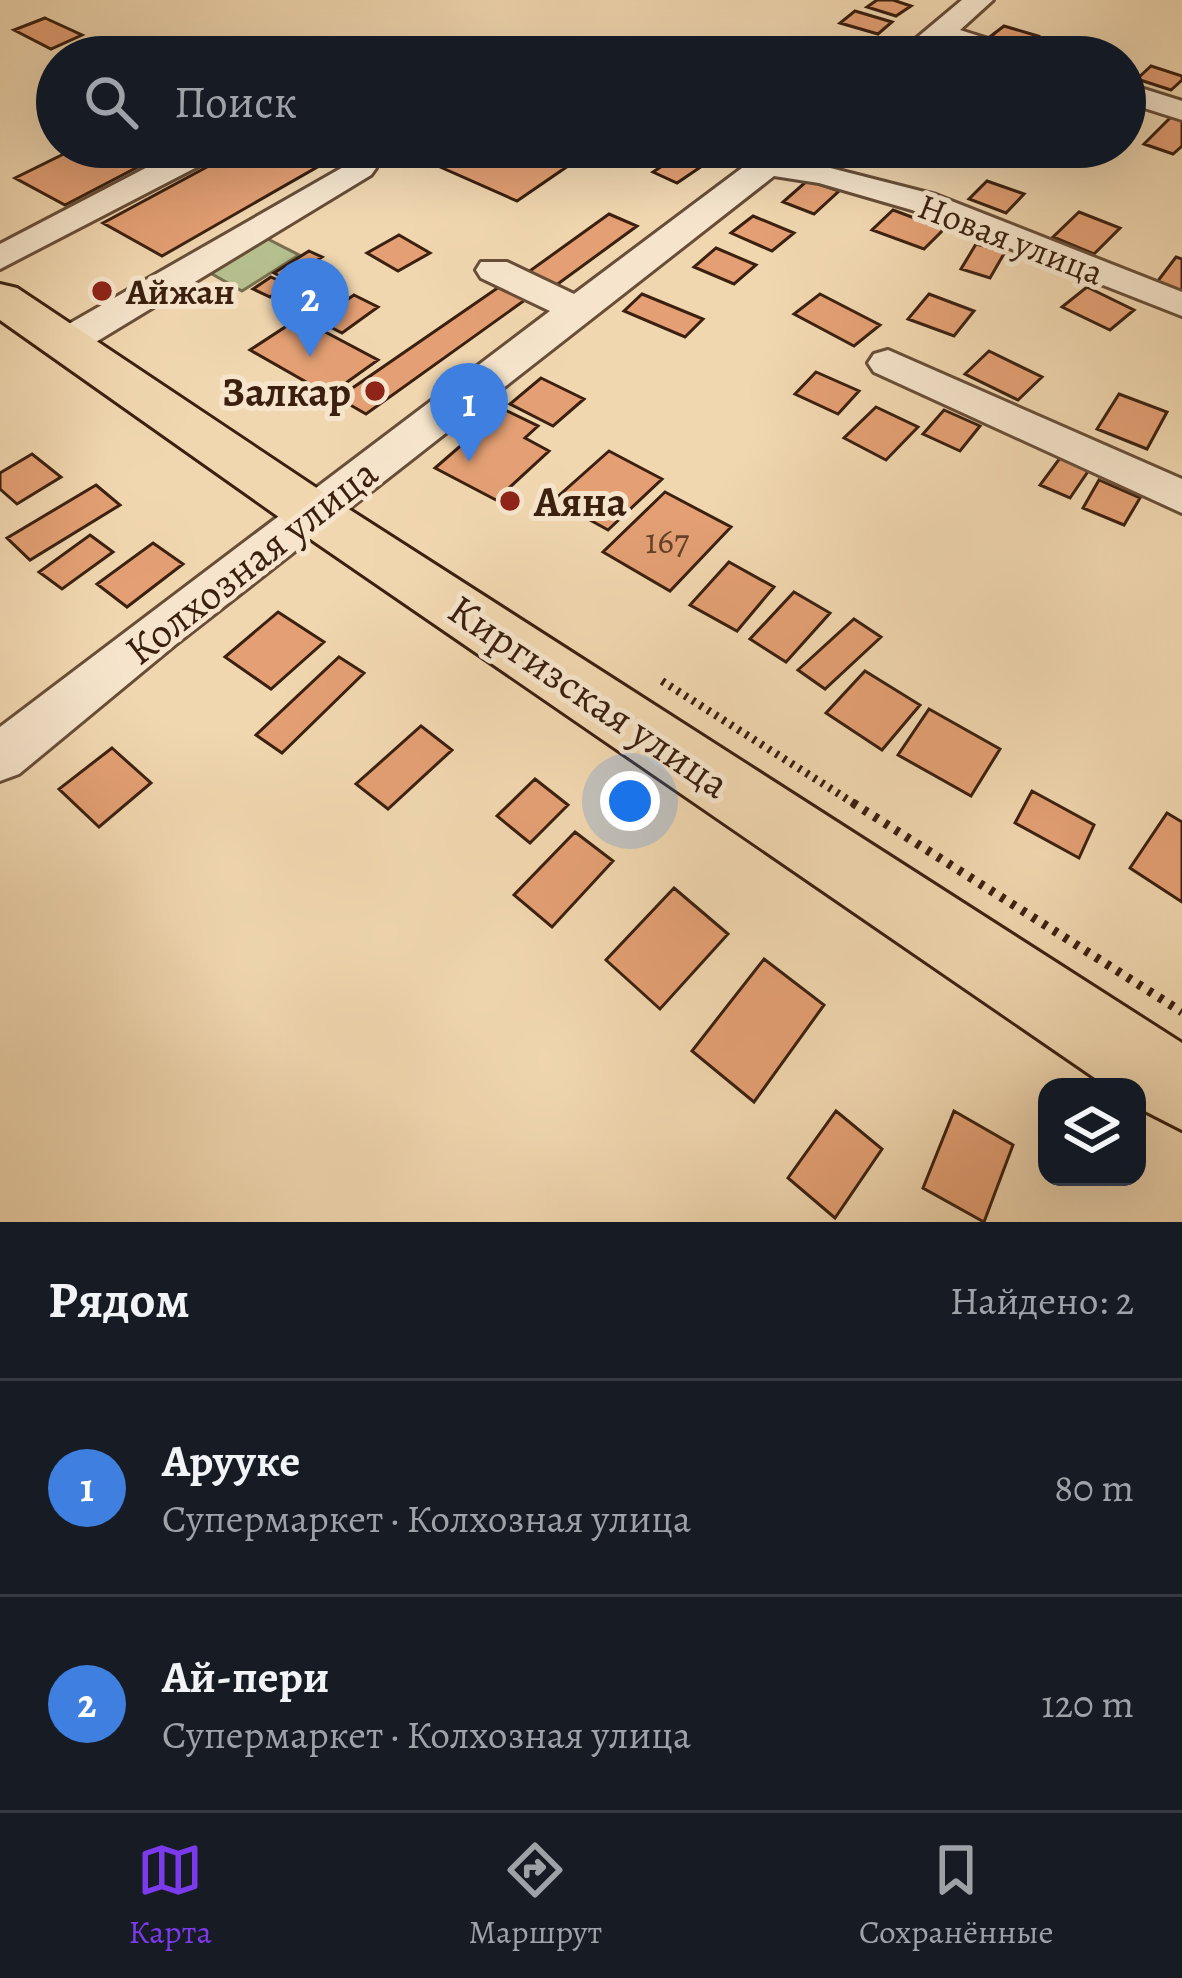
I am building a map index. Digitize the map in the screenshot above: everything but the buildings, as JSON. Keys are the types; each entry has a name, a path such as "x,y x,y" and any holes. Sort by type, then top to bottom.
{"main road":[{"name":"Киргизская улица","path":"0,298 313,513 1182,1090"}],"street":[{"path":"936,36 979,0"},
{"path":"940,33 950,36"},
{"path":"1146,99 1182,111"},
{"path":"0,258 171,168"},
{"path":"67,342 359,168"},
{"name":"Колхозная улица","path":"0,758 763,168"},
{"name":"Новая улица","path":"813,168 875,186 1182,305"},
{"path":"494,270 578,310"},
{"path":"888,364 1182,496"}],"green space":[{"path":"262,236 299,255 242,291 205,270"}],"place":[{"name":"Айжан","path":"102,291"},
{"name":"Ай-пери","path":"310,357"},
{"name":"Залкар","path":"375,391"},
{"name":"Арууке","path":"469,462"},
{"name":"Аяна","path":"510,501"}]}
